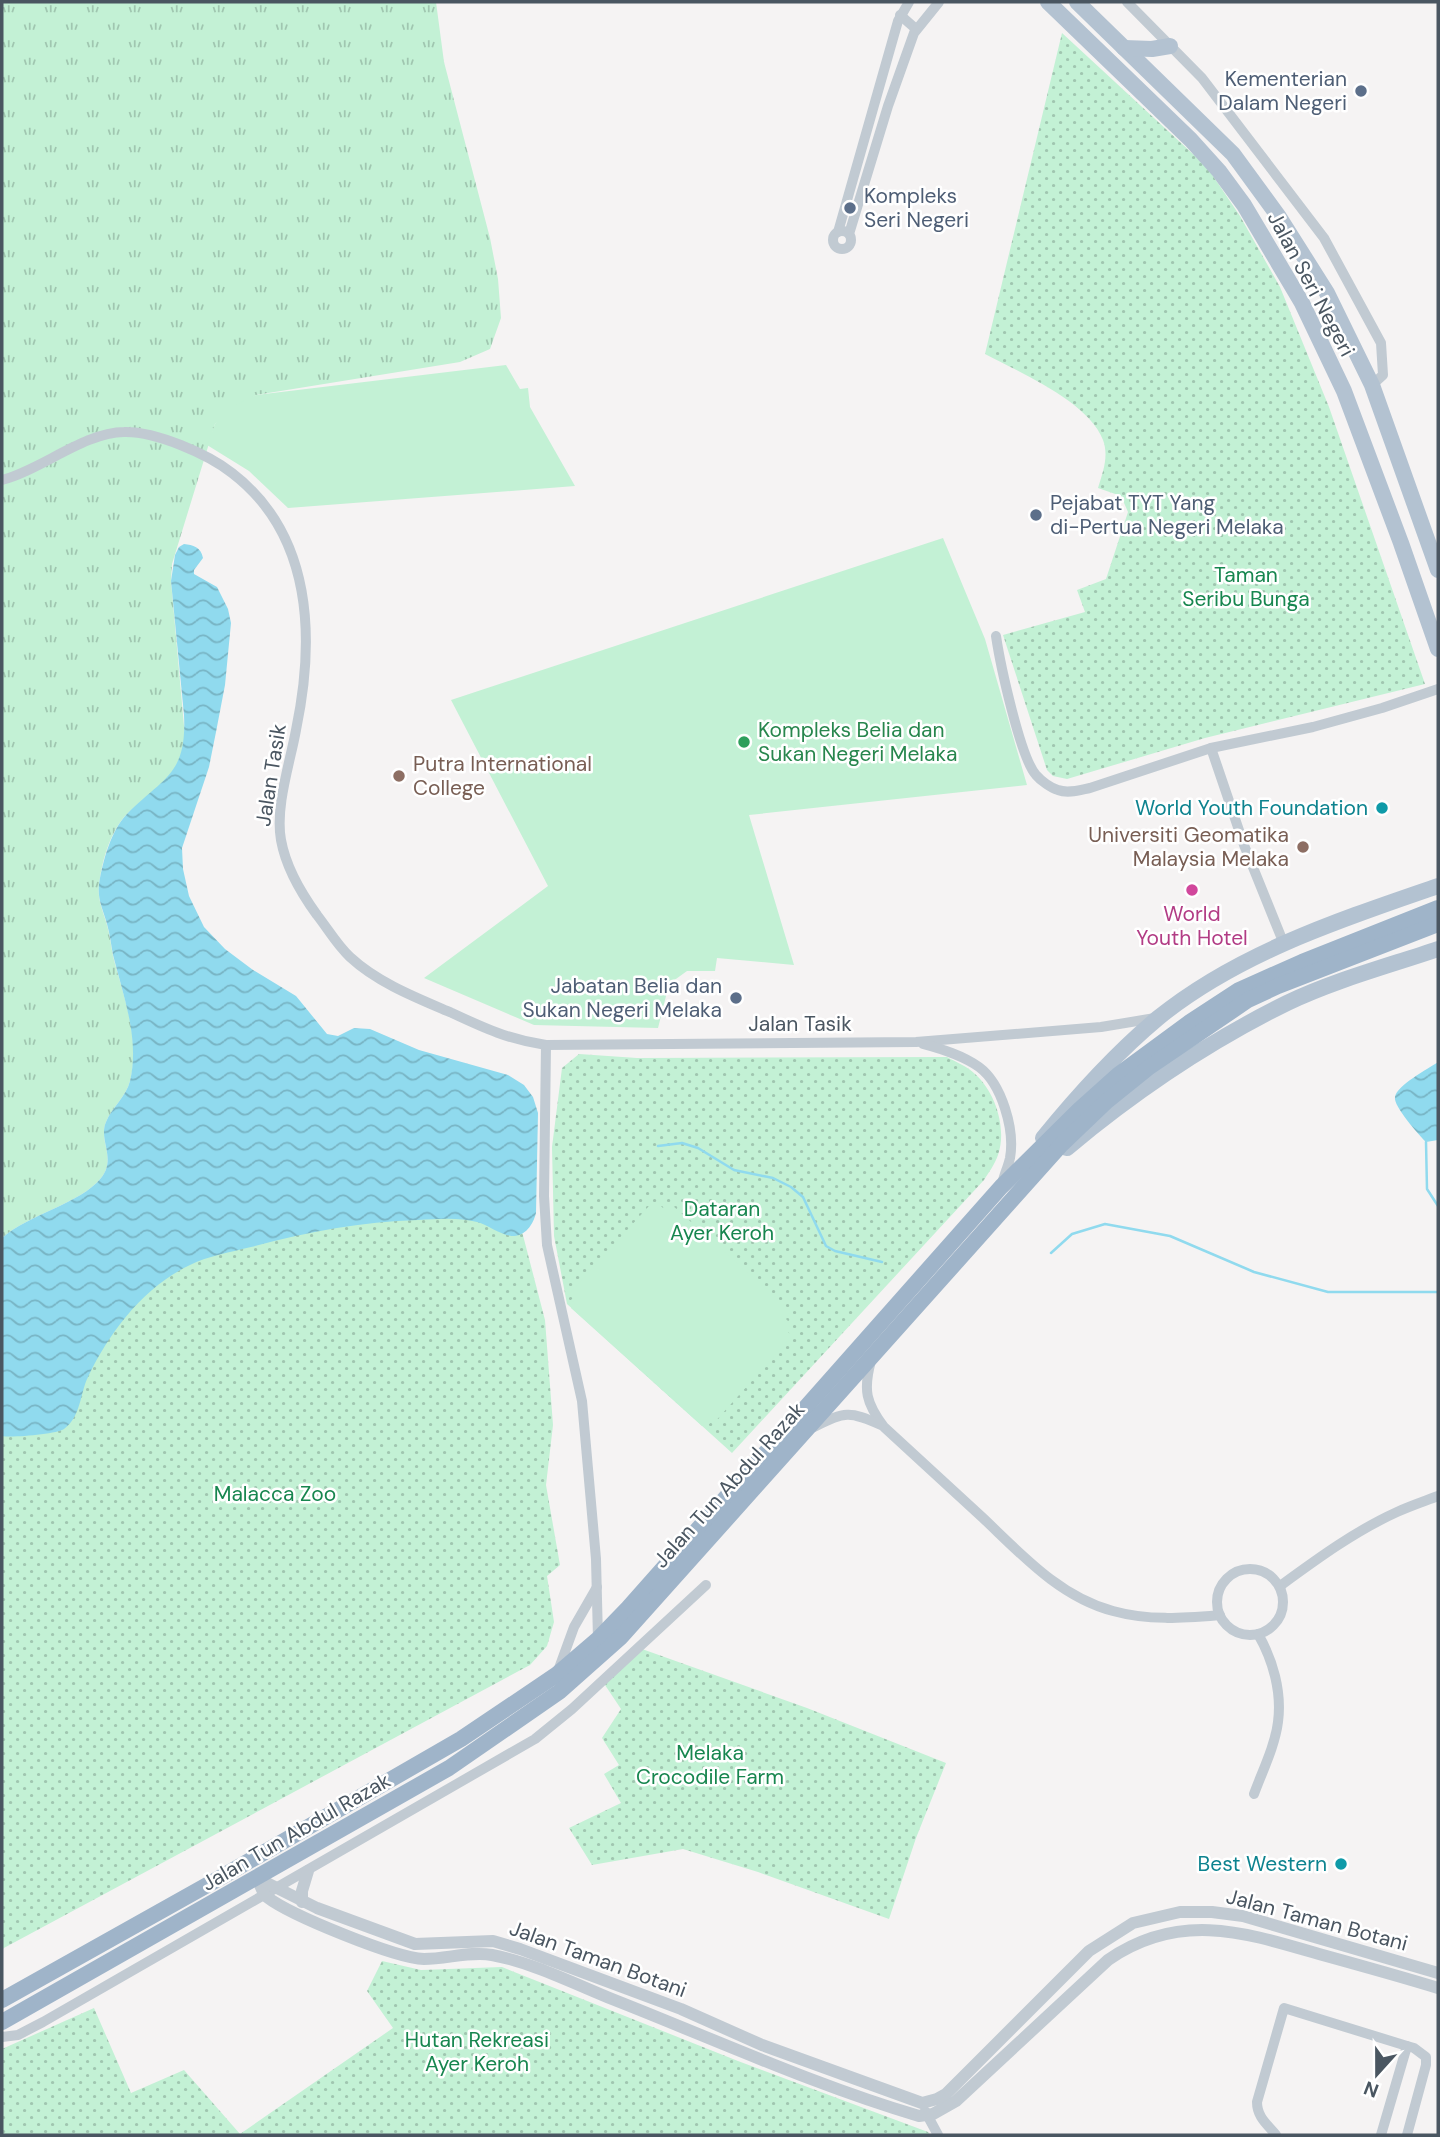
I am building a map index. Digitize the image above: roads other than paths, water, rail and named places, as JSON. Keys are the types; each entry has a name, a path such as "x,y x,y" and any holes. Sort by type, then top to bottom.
{"highway":[{"name":"Jalan Tun Abdul Razak","path":"2,2000 272,1849 461,1739 556,1675 598,1640 628,1608 1001,1187 1035,1163 1125,1086 1226,1007 1239,990 1438,908"},
{"name":"Jalan Tun Abdul Razak","path":"1226,1007 1438,923"},
{"name":"Jalan Tun Abdul Razak","path":"2,2022 449,1768 559,1692 621,1637 805,1432 1035,1163"},
{"path":"218,1879 238,1876 257,1878 262,1862 272,1849"}],"main road":[{"name":"Jalan Seri Negeri","path":"1045,2 1064,17 1191,140 1219,171 1251,215 1302,303 1344,391 1438,649"},
{"name":"Jalan Seri Negeri","path":"1077,2 1233,154 1279,217 1327,293 1372,384 1438,570"},
{"path":"1124,48 1170,46"},
{"path":"1035,1163 1048,1131 1085,1088 1160,1017 1192,994 1284,944 1323,927 1438,886"},
{"path":"1416,893 1438,893"},
{"path":"1035,1163 1149,1084 1275,1010 1334,984 1438,949"}],"street":[{"path":"909,2 900,15 843,233 916,29 939,2"},
{"path":"1127,2 1202,78 1324,238 1381,343 1383,375 1372,384"},
{"path":"900,15 916,29"},
{"path":"874,108 888,106"},
{"name":"Jalan Tasik","path":"2,480 69,449 102,436 123,432 144,434 166,441 222,465 259,497 276,520 288,546 303,594 307,620 303,695 281,818 281,839 300,892 344,951 386,982 501,1035 547,1045 916,1042 1101,1027 1160,1017"},
{"path":"996,636 1016,724 1035,775 1058,790 1073,792 1211,748 1313,727 1382,708 1438,688"},
{"path":"1211,748 1244,845 1284,944"},
{"name":"Jalan Tasik","path":"916,1042 949,1051 980,1068 994,1085 1007,1114 1011,1136 1010,1157 1001,1187"},
{"path":"547,1045 544,1196 547,1245 582,1401 598,1585 598,1640"},
{"path":"872,1355 867,1374 867,1398 871,1409 884,1427 1053,1583 1110,1611 1139,1617 1167,1619 1220,1615"},
{"path":"805,1432 839,1415 852,1414 884,1427"},
{"path":"1280,1586 1321,1556 1358,1534 1397,1512 1438,1496"},
{"path":"1246,1569 1265,1572 1280,1586 1283,1596 1280,1616 1275,1624 1258,1634 1249,1635 1231,1629 1220,1615 1217,1605 1221,1585 1227,1577 1236,1572 1246,1569"},
{"path":"556,1675 575,1627 598,1585"},
{"path":"2,2037 18,2035 43,2022 535,1739 572,1709 706,1585"},
{"path":"1254,1794 1278,1724 1279,1702 1275,1674 1258,1634"},
{"path":"559,1692 572,1709"},
{"path":"302,1902 308,1871"},
{"path":"257,1878 265,1895"},
{"name":"Jalan Taman Botani","path":"257,1878 302,1902 415,1944 493,1941 520,1950 681,2009 762,2045 925,2109 956,2101 1108,1959 1134,1944 1159,1935 1198,1929 1243,1933 1438,1988"},
{"name":"Jalan Taman Botani","path":"265,1895 303,1917 409,1957 425,1959 481,1953 515,1961 770,2064 919,2116 946,2094 1090,1951 1133,1923 1180,1912 1243,1916 1438,1973"},
{"path":"1360,1950 1367,1961 1380,1971"},
{"path":"34,2004 43,2022"},
{"path":"1276,2135 1257,2111 1257,2102 1284,2008 1414,2048 1426,2057 1426,2066 1407,2135"},
{"path":"1381,2135 1407,2046"},
{"path":"925,2109 938,2135"}],"water":[{"path":"184,544 200,551 203,558 194,574 217,587 228,609 231,623 225,685 209,767 182,848 189,896 204,927 225,949 253,970 296,996 327,1034 338,1036 354,1028 370,1029 419,1050 508,1075 524,1085 533,1097 538,1113 536,1213 528,1229 516,1236 470,1220 397,1221 313,1232 197,1262 158,1285 118,1327 85,1383 70,1424 53,1432 2,1436 2,1238 26,1222 80,1195 101,1178 108,1156 104,1136 106,1122 130,1081 133,1065 132,1033 100,901 99,885 106,853 117,828 126,815 170,774 181,751 184,715 171,581 175,555"},
{"path":"1438,1062 1438,1140 1426,1142 1402,1113 1395,1097 1407,1082"}],"waterway":[{"path":"1426,1142 1427,1189 1438,1206"},
{"path":"658,1146 682,1143 698,1148 734,1170 773,1178 791,1187 803,1197 826,1246 835,1251 882,1262"},
{"path":"1051,1253 1072,1234 1105,1224 1170,1236 1254,1272 1328,1292 1438,1292"}],"place":[{"name":"Kementerian Dalam Negeri","path":"1361,91"},
{"name":"Kompleks Seri Negeri","path":"850,208"},
{"name":"Pejabat TYT Yang di-Pertua Negeri Melaka","path":"1036,515"},
{"name":"Kompleks Belia dan Sukan Negeri Melaka","path":"744,742"},
{"name":"Putra International College","path":"399,776"},
{"name":"World Youth Foundation","path":"1382,808"},
{"name":"Universiti Geomatika Malaysia Melaka","path":"1303,847"},
{"name":"World Youth Hotel","path":"1192,890"},
{"name":"Jabatan Belia dan Sukan Negeri Melaka","path":"736,998"},
{"name":"Best Western","path":"1341,1864"}],"park label":[{"name":"Taman Seribu Bunga","path":"1246,587"},
{"name":"Dataran Ayer Keroh","path":"722,1221"},
{"name":"Malacca Zoo","path":"275,1494"},
{"name":"Melaka Crocodile Farm","path":"710,1765"},
{"name":"Hutan Rekreasi Ayer Keroh","path":"477,2052"}]}
